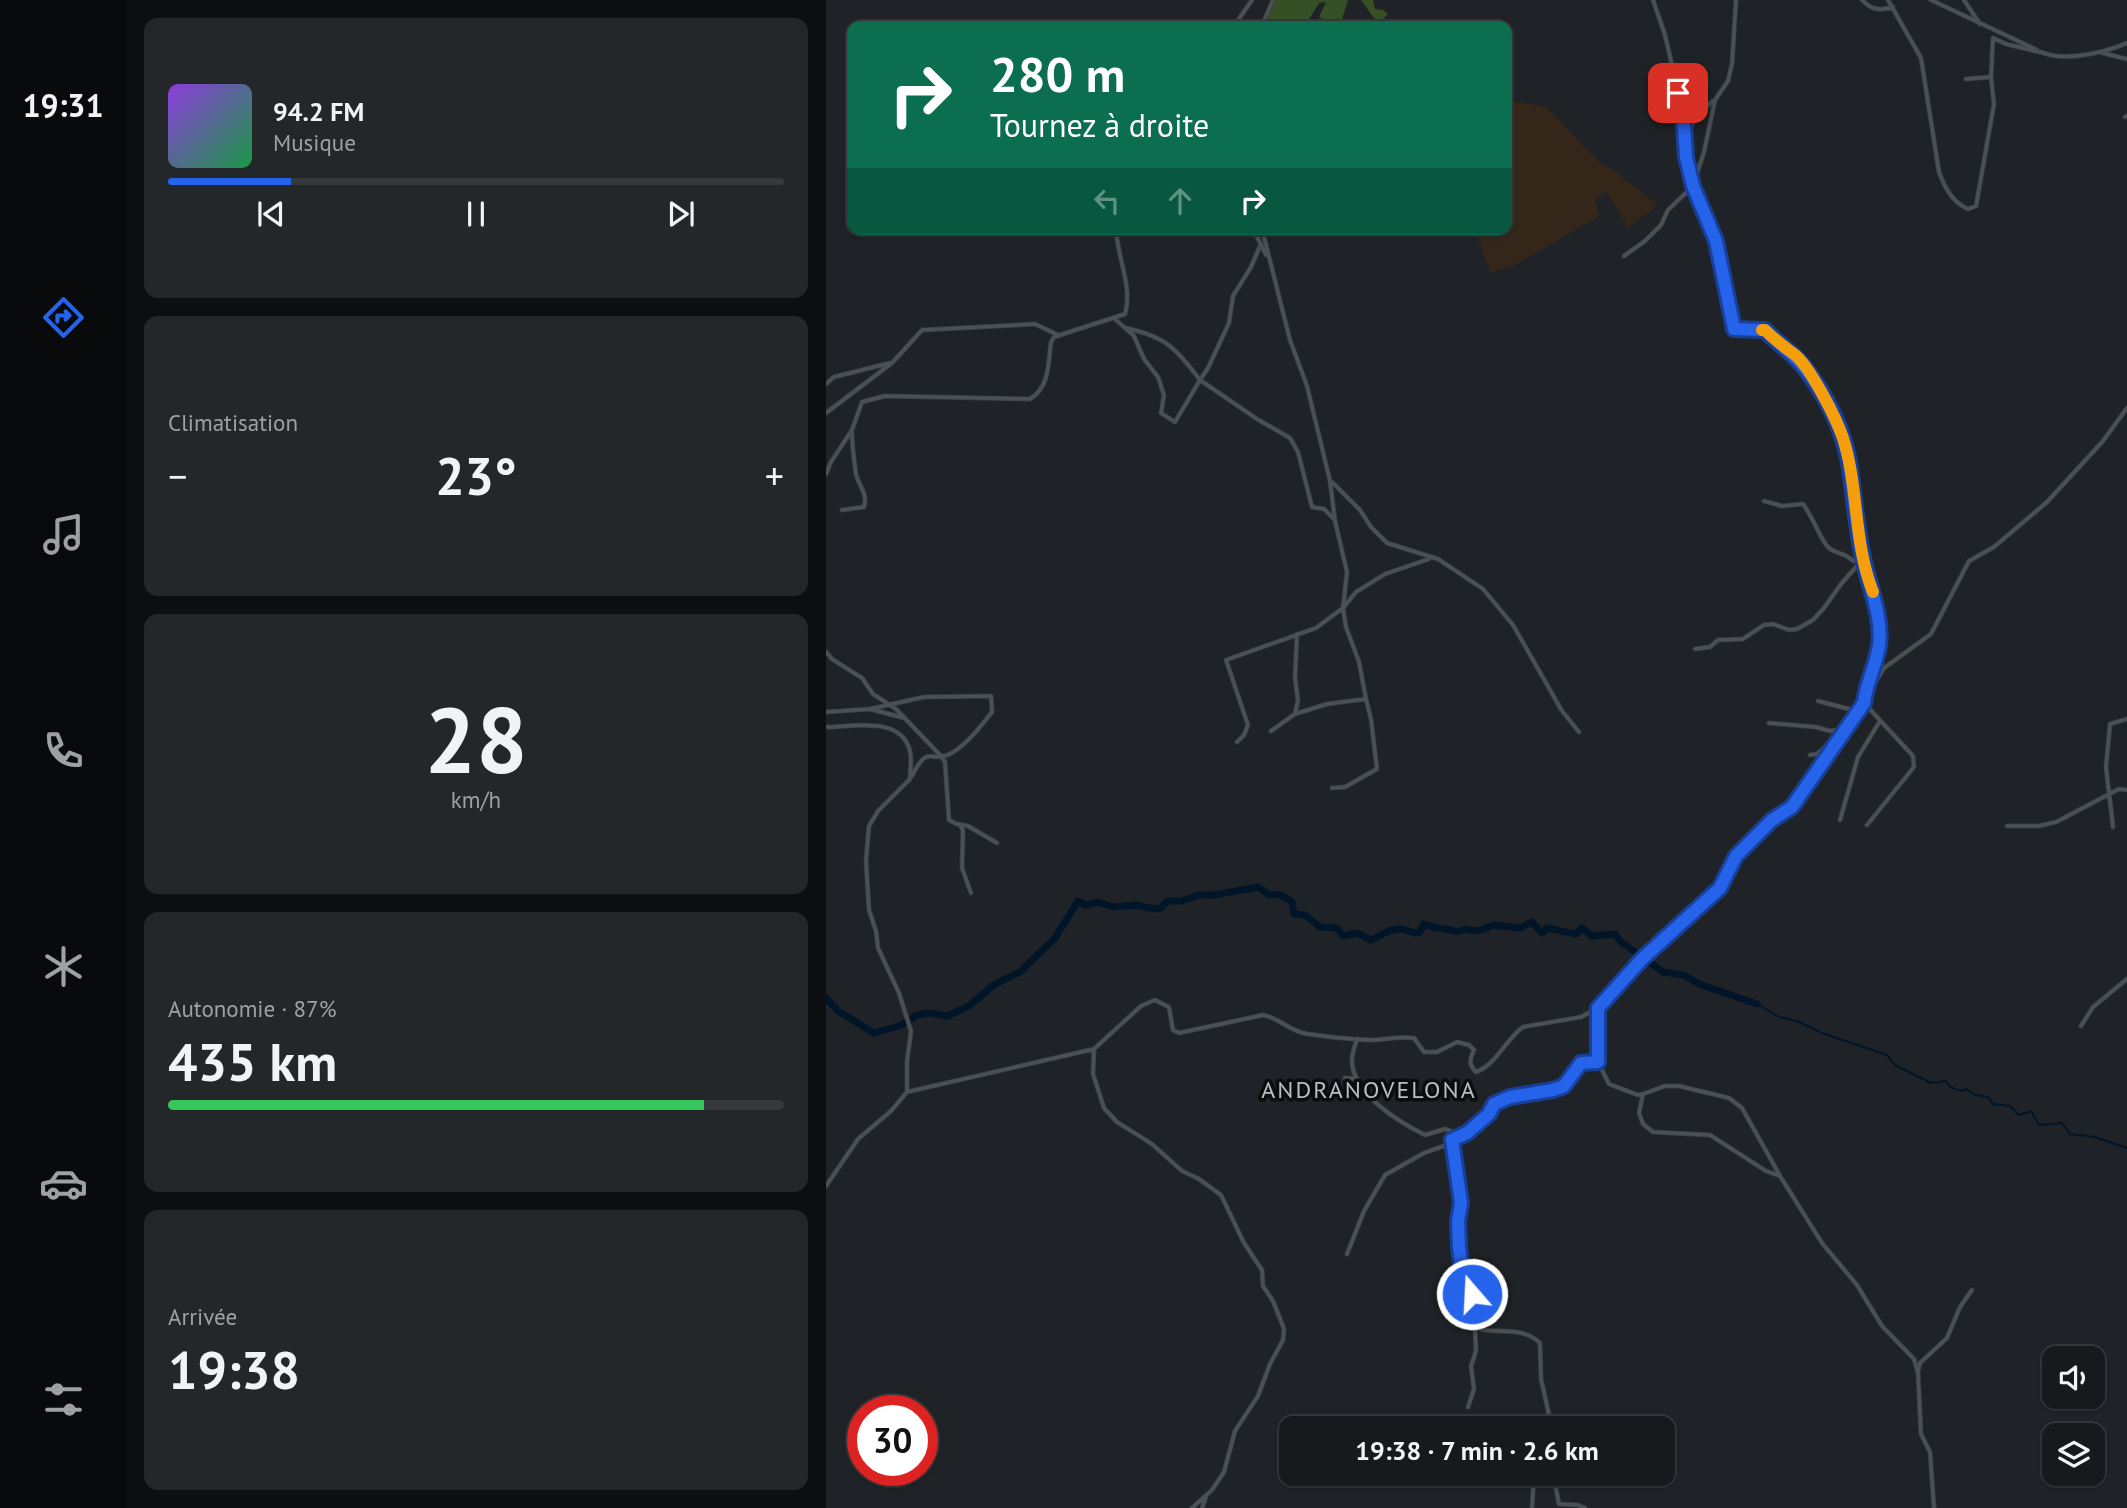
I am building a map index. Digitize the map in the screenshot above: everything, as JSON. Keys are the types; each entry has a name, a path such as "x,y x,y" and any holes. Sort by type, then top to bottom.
{"street":[{"path":"1237,21 1252,0"},
{"path":"1264,21 1273,0"},
{"path":"1653,0 1665,35 1683,112 1686,157 1693,186 1716,241 1734,329 1765,330 1786,351 1794,354 1810,375 1843,437 1863,559 1879,620 1880,645 1865,689 1864,703 1913,756 1914,767 1867,825"},
{"path":"1684,138 1706,106 1715,100 1728,81 1732,64 1736,0"},
{"path":"1862,0 1871,9 1893,7"},
{"path":"1888,0 1921,58 1939,172 1944,187 1958,205 1968,209 1976,206 1994,104 1991,77 1993,38 2044,53"},
{"path":"1931,0 2053,57 2127,43"},
{"path":"1964,0 1980,25"},
{"path":"2095,51 2127,59"},
{"path":"1966,79 1991,77"},
{"path":"1624,256 1645,242 1661,225 1668,210 1693,186 1704,152 1715,100"},
{"path":"826,474 852,430 862,402 885,396 1030,400 1038,394 1046,382 1051,342 1058,335 1125,314 1128,306 1117,235"},
{"path":"1255,235 1268,260"},
{"path":"1263,235 1290,340 1307,386 1330,481 1335,521 1347,572 1343,608 1348,638 1359,662 1371,719 1377,769 1345,787 1332,788"},
{"path":"1115,319 1134,336 1144,359 1158,377 1164,396 1161,413 1175,422 1208,368 1229,323 1233,296 1260,246"},
{"path":"826,414 892,363 922,330 1035,324 1058,335"},
{"path":"1126,328 1141,331 1169,344 1200,380 1247,413 1290,438 1298,452 1312,507 1324,509 1335,521"},
{"path":"826,381 892,363"},
{"path":"826,1186 858,1139 891,1111 907,1092 1094,1049 1141,1006 1155,1000 1169,1007 1173,1030 1179,1033 1263,1015 1275,1017 1293,1031 1301,1033 1368,1040 1414,1038 1424,1052 1437,1052 1457,1042 1469,1045 1474,1050 1470,1059 1476,1072 1484,1069 1522,1027 1581,1017 1598,1008 1644,958 1720,888 1736,856 1772,820 1792,807 1864,703 1884,667 1931,634 1969,561 1994,547 2057,492 2104,441 2127,408"},
{"path":"842,510 864,507 866,504 866,493 857,479 852,430"},
{"path":"1330,481 1360,510 1371,527 1387,543 1438,559 1483,589 1513,625 1562,711 1579,732"},
{"path":"1764,501 1782,506 1803,504 1831,551 1847,554 1853,561 1863,559"},
{"path":"1237,742 1248,725 1226,660 1316,628 1343,608 1356,592 1385,574 1431,558"},
{"path":"1695,649 1710,648 1718,640 1743,639 1764,625 1797,629 1819,614 1863,559"},
{"path":"1295,714 1298,700 1295,678 1297,634"},
{"path":"826,652 832,659 862,678 873,694 906,718 941,756 945,762 949,820 968,826 997,843"},
{"path":"826,712 870,709 924,697 991,696 992,712 973,735 951,753 921,758 910,779 878,811 869,827 866,861 869,910 878,948 899,993 911,1031 907,1092"},
{"path":"1271,731 1295,714 1327,704 1366,699"},
{"path":"1818,701 1852,712"},
{"path":"1810,755 1817,754 1824,748 1859,704 1864,703"},
{"path":"870,709 906,718"},
{"path":"2113,827 2106,767 2110,724 2127,719"},
{"path":"1840,820 1858,757 1880,721"},
{"path":"1769,723 1816,727 1830,732 1839,730"},
{"path":"826,727 857,725 893,730 905,739 910,752 910,779"},
{"path":"2007,826 2039,826 2056,822 2119,789 2127,790"},
{"path":"960,824 963,831 962,868 971,893"},
{"path":"2081,1026 2093,1007 2127,979"},
{"path":"1598,1008 1598,1062 1609,1084 1638,1095 1679,1086 1729,1098 1742,1108 1822,1243 1857,1285 1882,1326 1914,1359 1921,1434 1930,1452 1934,1508"},
{"path":"1357,1038 1352,1058 1357,1079 1376,1103 1408,1127 1427,1135 1450,1129 1461,1203 1458,1221 1461,1263 1470,1283 1475,1328 1476,1351 1471,1366 1474,1389 1468,1407"},
{"path":"1094,1049 1093,1074 1104,1108 1117,1122 1152,1144 1182,1171 1222,1195 1244,1243 1262,1270 1263,1286 1273,1301 1284,1329 1283,1340 1258,1396 1236,1431 1224,1472 1206,1496 1192,1508"},
{"path":"1348,1254 1364,1211 1385,1175 1424,1153 1457,1140 1489,1114 1494,1104 1510,1097 1564,1086 1581,1063 1598,1062"},
{"path":"1345,1078 1357,1079"},
{"path":"1643,1094 1639,1113 1643,1124 1653,1132 1668,1135 1710,1135 1766,1171 1780,1176"},
{"path":"1917,1373 1920,1363 1947,1338 1972,1290"},
{"path":"1475,1328 1517,1331 1540,1343 1541,1379 1550,1416"},
{"path":"1532,1508 1533,1486"},
{"path":"1556,1486 1559,1504 1585,1508"},
{"path":"1202,1508 1206,1496"}],"shaded area":[{"path":"1512,101 1546,107 1603,165 1658,205 1628,228 1606,191 1595,200 1599,216 1517,264 1491,273 1476,235 1512,235"}],"green space":[{"path":"1274,0 1348,0 1342,19 1336,21 1327,21 1319,17 1326,2 1319,3 1308,21 1265,21"},
{"path":"1361,0 1373,0 1375,9 1388,14 1381,21 1373,17"}],"waterway":[{"path":"826,998 838,1011 874,1033 902,1025 917,1015 929,1013 947,1016 969,1006 995,984 1020,972 1055,938 1078,901 1085,905 1098,902 1113,907 1136,905 1155,909 1161,908 1168,901 1258,887 1269,895 1286,898 1292,902 1294,914 1305,915 1320,927 1337,928 1343,936 1357,933 1371,940 1397,929 1419,933 1424,924 1457,932 1466,929 1481,930 1494,925 1520,928 1532,922 1542,933 1547,928 1576,934 1582,928 1592,936 1615,934 1620,941 1663,972 1684,975 1699,984 1757,1004"},
{"path":"1757,1004 1779,1017 1797,1021 1822,1033 1887,1055 1895,1065 1931,1083 1946,1081 1950,1087 1961,1091 1966,1089 1975,1095 1988,1097 1993,1104 2010,1106 2019,1115 2031,1111 2039,1125 2062,1123 2070,1134 2095,1137 2127,1148"}],"slow traffic":[{"path":"1762,330 1786,351 1794,354 1810,375 1829,406 1843,437 1858,535 1873,592"}],"district":[{"name":"ANDRANOVELONA","path":"1369,1089"}],"route":[{"path":"1472,1294 1461,1263 1458,1221 1461,1203 1452,1140 1457,1140 1467,1133 1489,1114 1494,1104 1510,1097 1564,1086 1581,1063 1598,1062 1598,1008 1642,959 1720,888 1736,856 1772,820 1792,807 1864,703 1865,689 1880,645 1879,620 1858,535 1843,437 1829,406 1794,354 1786,351 1765,330 1734,329 1720,272 1716,241 1693,186 1686,157 1683,112 1678,93"}]}
